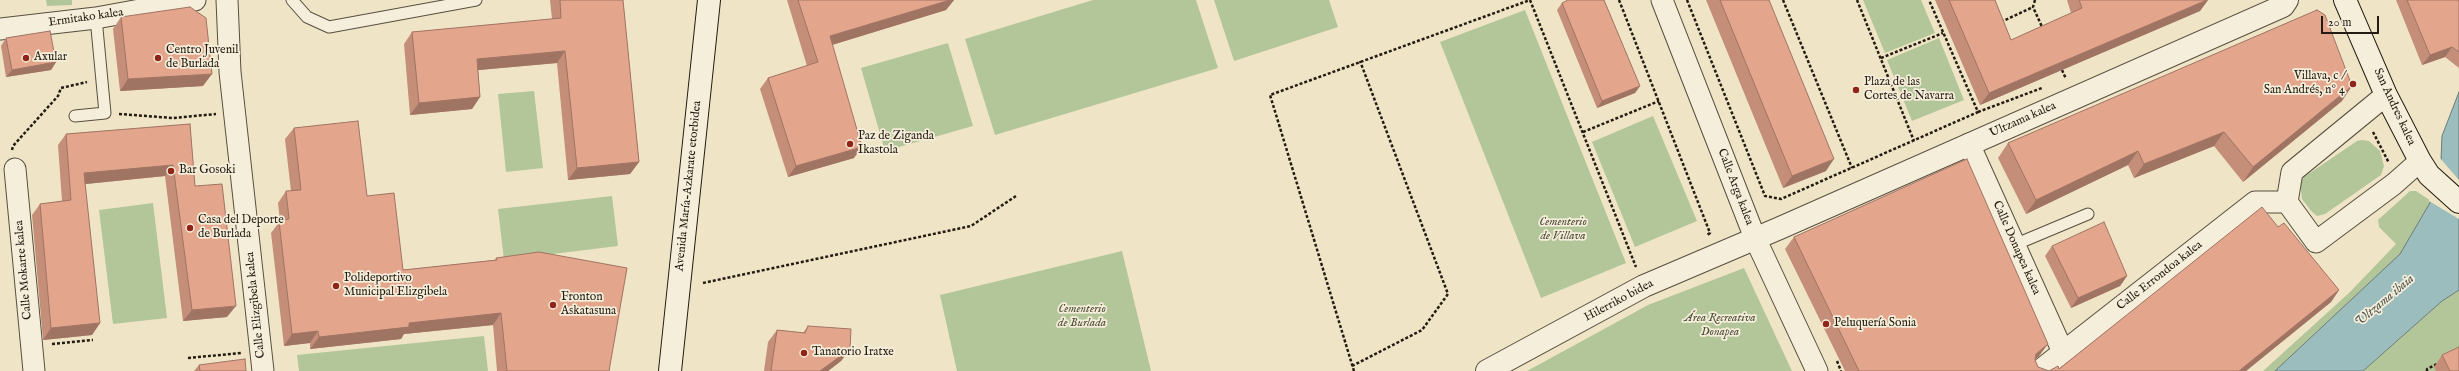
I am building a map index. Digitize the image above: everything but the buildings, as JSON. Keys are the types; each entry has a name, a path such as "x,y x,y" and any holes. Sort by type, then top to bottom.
{"street":[{"name":"Ermitako kalea","path":"0,29 96,18 195,0"},
{"name":"Calle Elizgibela kalea","path":"227,0 230,72 234,113 264,371"},
{"name":"Avenida María-Azkarate etorbidea","path":"670,371 709,0"},
{"name":"Calle Arga kalea","path":"1662,0 1755,238 1817,371"},
{"name":"Ultzama kalea","path":"1755,238 2283,6 2287,0"},
{"name":"San Andres kalea","path":"2345,0 2386,95 2424,168 2459,202"},
{"path":"2386,95 2292,172 2287,202 2316,242 2394,184 2424,168"},
{"name":"Calle Donapea kalea","path":"1969,144 2063,352"},
{"name":"Calle Mokarte kalea","path":"15,169 34,371"},
{"name":"Calle Errondoa kalea","path":"2039,371 2255,202 2287,202"},
{"name":"Hilerriko bidea","path":"1487,371 1644,286 1755,238"}],"lane":[{"path":"292,0 307,17 329,27 476,0"},
{"path":"75,116 105,113 96,18"},
{"path":"2014,245 2088,214"}],"path":[{"path":"1354,371 1270,95 1530,0 1638,273"},
{"path":"1619,0 1710,233 1704,237"},
{"path":"1687,0 1764,196 1781,199 1978,112 1929,0"},
{"path":"1783,0 1852,168"},
{"path":"1857,0 1914,141"},
{"path":"2035,0 2033,7 2044,33"},
{"path":"1999,23 2033,7"},
{"path":"1881,58 1944,33"},
{"path":"1949,47 1954,44"},
{"path":"1352,366 1422,330 1448,294 1360,61"},
{"path":"2062,70 2066,79"},
{"path":"15,169 10,159 13,146 58,96 61,88 101,78"},
{"path":"1583,132 1659,101"},
{"path":"105,113 172,118 234,113"},
{"path":"2372,130 2388,158 2390,167"},
{"path":"703,283 971,226 1016,196"},
{"path":"31,346 93,340"},
{"path":"188,358 261,350"},
{"path":"2427,371 2427,369 2440,363"}],"green space":[{"path":"46,0 72,0 72,5 47,6"},
{"path":"1093,0 1196,0 1218,68 995,135 965,39"},
{"path":"1214,0 1329,0 1338,27 1234,61"},
{"path":"1863,0 1921,0 1935,33 1885,53"},
{"name":"Cementerio de Villava","path":"1525,10 1626,263 1541,298 1440,42"},
{"path":"1939,38 1964,100 1912,121 1887,60"},
{"path":"948,43 973,126 885,151 861,68"},
{"path":"534,91 543,168 506,172 498,94"},
{"path":"2459,92 2433,230 2287,371 2263,371 2350,292 2396,244 2379,227 2378,220 2410,191 2416,191 2431,201 2441,160 2442,136"},
{"path":"1653,116 1697,221 1635,247 1592,142"},
{"path":"2357,141 2369,141 2380,151 2384,166 2381,175 2325,214 2317,216 2302,199 2300,183 2304,177"},
{"path":"612,196 618,246 504,260 498,209"},
{"path":"153,203 167,318 113,324 99,210"},
{"name":"Cementerio de Burlada","path":"1122,251 1151,371 957,371 940,295"},
{"name":"Área Recreativa Donapea","path":"1744,268 1792,371 1527,371 1648,305"},
{"path":"2459,290 2459,371 2363,371 2442,301"},
{"path":"484,336 488,371 299,371 297,355"}],"water":[{"name":"Ultzama ibaia","path":"2459,92 2459,290 2442,301 2363,371 2275,371 2400,254 2431,201 2441,160 2442,136"}],"pier":[{"path":"2439,157 2459,180 2459,219 2429,201"}],"place":[{"name":"Axular","path":"26,58"},
{"name":"Centro Juvenil de Burlada","path":"158,58"},
{"name":"Villava, c / San Andrés, nº 4","path":"2353,84"},
{"name":"Plaza de las Cortes de Navarra","path":"1856,90"},
{"name":"Paz de Ziganda Ikastola","path":"850,144"},
{"name":"Bar Gosoki","path":"171,171"},
{"name":"Casa del Deporte de Burlada","path":"190,228"},
{"name":"Polideportivo Municipal Elizgibela","path":"336,286"},
{"name":"Fronton Askatasuna","path":"553,305"},
{"name":"Peluquería Sonia","path":"1826,324"},
{"name":"Tanatorio Iratxe","path":"804,353"}]}
